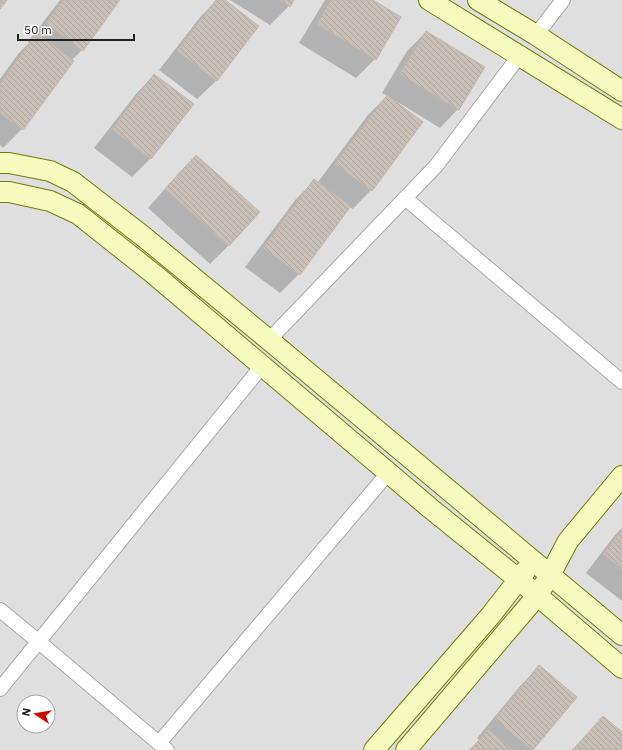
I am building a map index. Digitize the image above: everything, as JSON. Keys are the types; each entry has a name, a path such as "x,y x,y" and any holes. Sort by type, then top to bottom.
{"main road":[{"path":"429,0 622,119"},
{"path":"478,0 536,35 622,91"},
{"path":"0,163 9,163 50,171 73,182 144,237 269,340 622,635"},
{"path":"0,192 9,192 50,201 78,214 155,275 622,668"},
{"path":"406,750 537,596 568,541 622,476"},
{"path":"374,750 492,614 534,561 568,541"}],"street":[{"path":"536,35 563,0"},
{"path":"269,340 436,166 520,56"},
{"path":"406,198 622,382"},
{"path":"0,689 262,366"},
{"path":"0,610 163,746 388,472"}],"shaded area":[{"path":"0,0 622,0 622,750 0,750"}],"building":[{"path":"0,0 7,0 0,9"},
{"path":"63,0 120,0 83,51 46,23"},
{"path":"216,0 225,0 259,26 217,81 177,51"},
{"path":"279,0 294,0 290,7"},
{"path":"331,0 373,0 401,17 376,60 317,24"},
{"path":"426,31 485,67 459,110 400,74"},
{"path":"37,33 74,61 23,130 0,113 0,84"},
{"path":"154,74 194,104 151,159 112,129"},
{"path":"387,95 423,122 372,191 335,164"},
{"path":"196,155 260,212 229,246 165,189"},
{"path":"314,179 351,206 300,275 263,248"},
{"path":"622,530 622,569 603,554"},
{"path":"539,665 577,697 532,750 495,719"},
{"path":"603,716 622,732 622,750 573,750"},
{"path":"488,729 512,750 471,750"}]}
